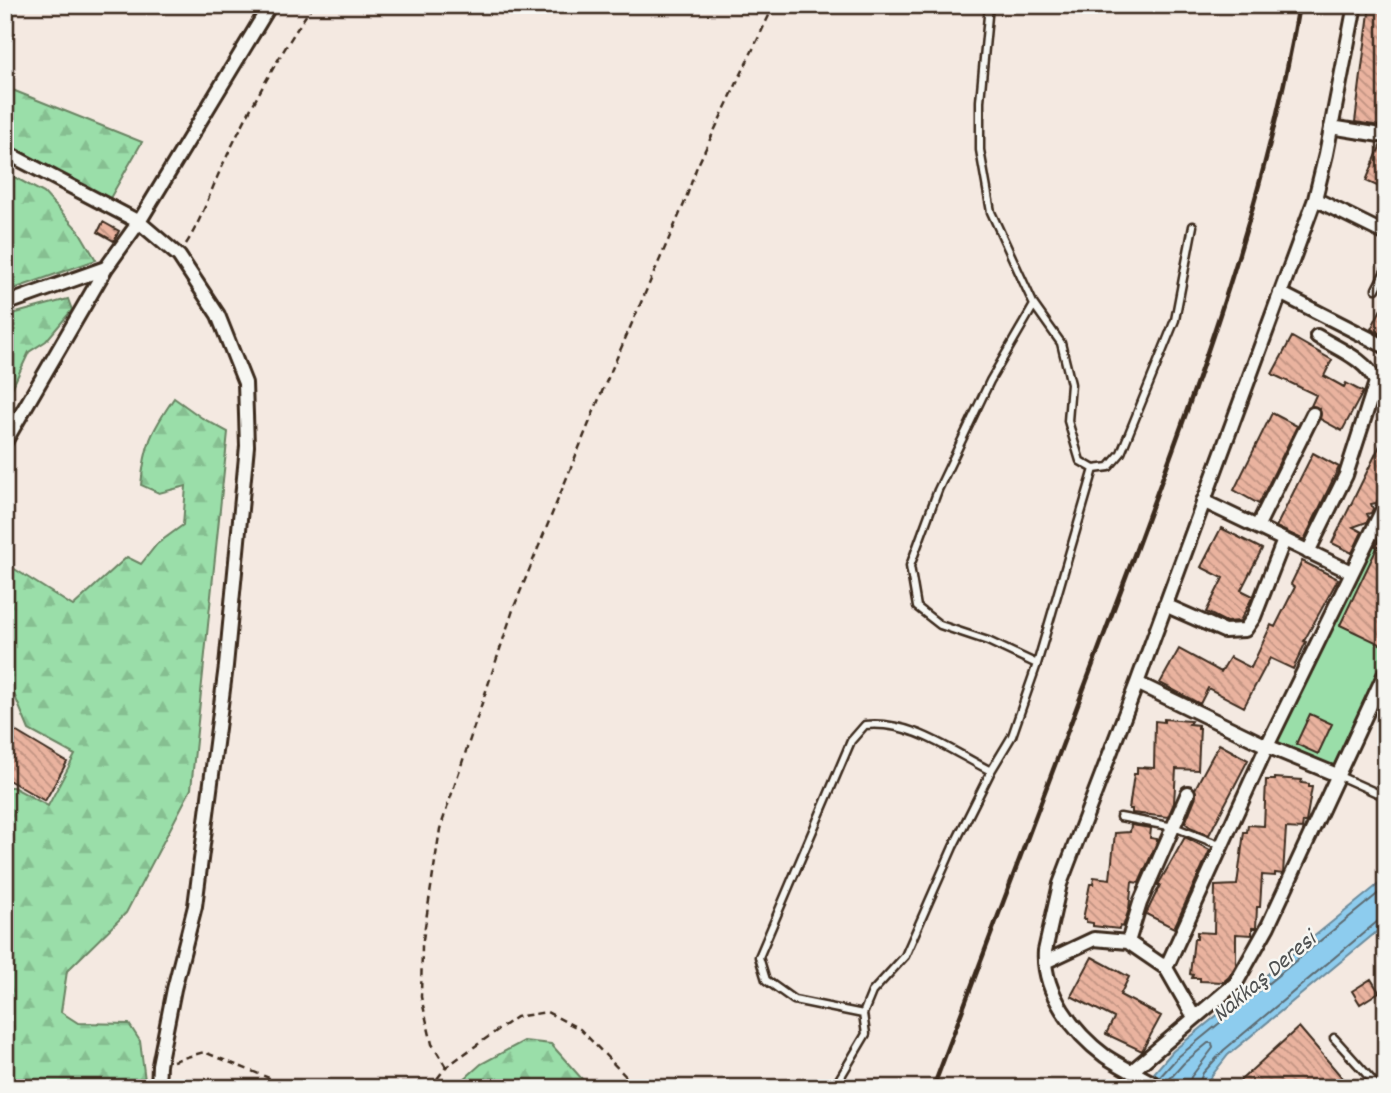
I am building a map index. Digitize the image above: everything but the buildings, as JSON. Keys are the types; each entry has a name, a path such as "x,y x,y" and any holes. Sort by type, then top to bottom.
{"street":[{"path":"5,442 106,268 139,222 270,5"},
{"path":"1162,1088 1105,1055 1079,1031 1055,999 1045,962 1059,884 1137,683 1315,199 1354,5"},
{"path":"1331,127 1386,136"},
{"path":"5,152 139,222 179,256 218,315 245,383 247,446 226,666 195,906 174,989 159,1065 158,1088"},
{"path":"1315,199 1386,234"},
{"path":"5,304 106,268"},
{"path":"1280,293 1386,346"},
{"path":"1308,552 1346,475 1376,382 1364,365 1317,337"},
{"path":"1257,527 1313,414"},
{"path":"1203,501 1351,572"},
{"path":"1166,968 1267,746 1386,503"},
{"path":"1165,605 1224,631 1245,630 1254,617 1284,540"},
{"path":"1132,1072 1236,983 1268,926 1386,671"},
{"path":"1137,683 1267,746 1337,775"},
{"path":"1128,942 1140,903 1188,793"},
{"path":"1045,962 1094,939 1128,942 1166,968 1194,1017"}],"lane":[{"path":"989,5 980,101 980,150 991,212 1034,305 1061,343 1071,384 1068,421 1080,461 1094,469 1109,467 1121,453 1175,320 1193,226"},
{"path":"1376,289 1386,270"},
{"path":"1034,305 984,393 938,490 910,566 917,607 940,625 988,641 1037,664"},
{"path":"834,1088 866,1034 863,1014 872,992 905,956 953,847 991,771 1013,736 1094,469"},
{"path":"863,1014 794,1000 766,980 759,957 850,741 864,726 884,723 909,729 991,771"},
{"path":"1337,775 1386,797"},
{"path":"1120,817 1174,827 1223,846"},
{"path":"1334,1038 1379,1088"}],"path":[{"path":"179,256 198,226 226,158 261,91 313,5"},
{"path":"446,1067 432,1044 421,997 422,946 440,829 514,607 601,394 684,204 696,169 774,5"},
{"path":"430,1088 446,1067 516,1017 547,1012 580,1029 637,1088"},
{"path":"159,1065 204,1052 294,1088"}],"green space":[{"path":"5,87 142,142 109,200 5,144"},
{"path":"5,172 44,193 79,231 96,260 5,292"},
{"path":"68,299 72,310 46,341 29,352 5,403 12,338 5,340 5,316"},
{"path":"174,398 228,432 191,789 126,913 67,971 61,1012 78,1023 129,1024 140,1041 146,1088 10,1088 12,1024 8,982 5,979 5,787 13,787 48,806 75,755 29,730 14,694 5,690 5,563 73,606 127,557 141,564 157,544 183,525 186,486 159,493 141,485 150,439"},
{"path":"1371,534 1386,540 1386,661 1331,771 1271,738"},
{"path":"524,1041 551,1044 590,1088 454,1088 481,1064"}],"water":[{"name":"Nakkaş Deresi","path":"1386,878 1386,924 1228,1055 1202,1088 1145,1088 1173,1051"}],"railway":[{"path":"933,1088 1205,359 1269,148 1299,5"}]}
